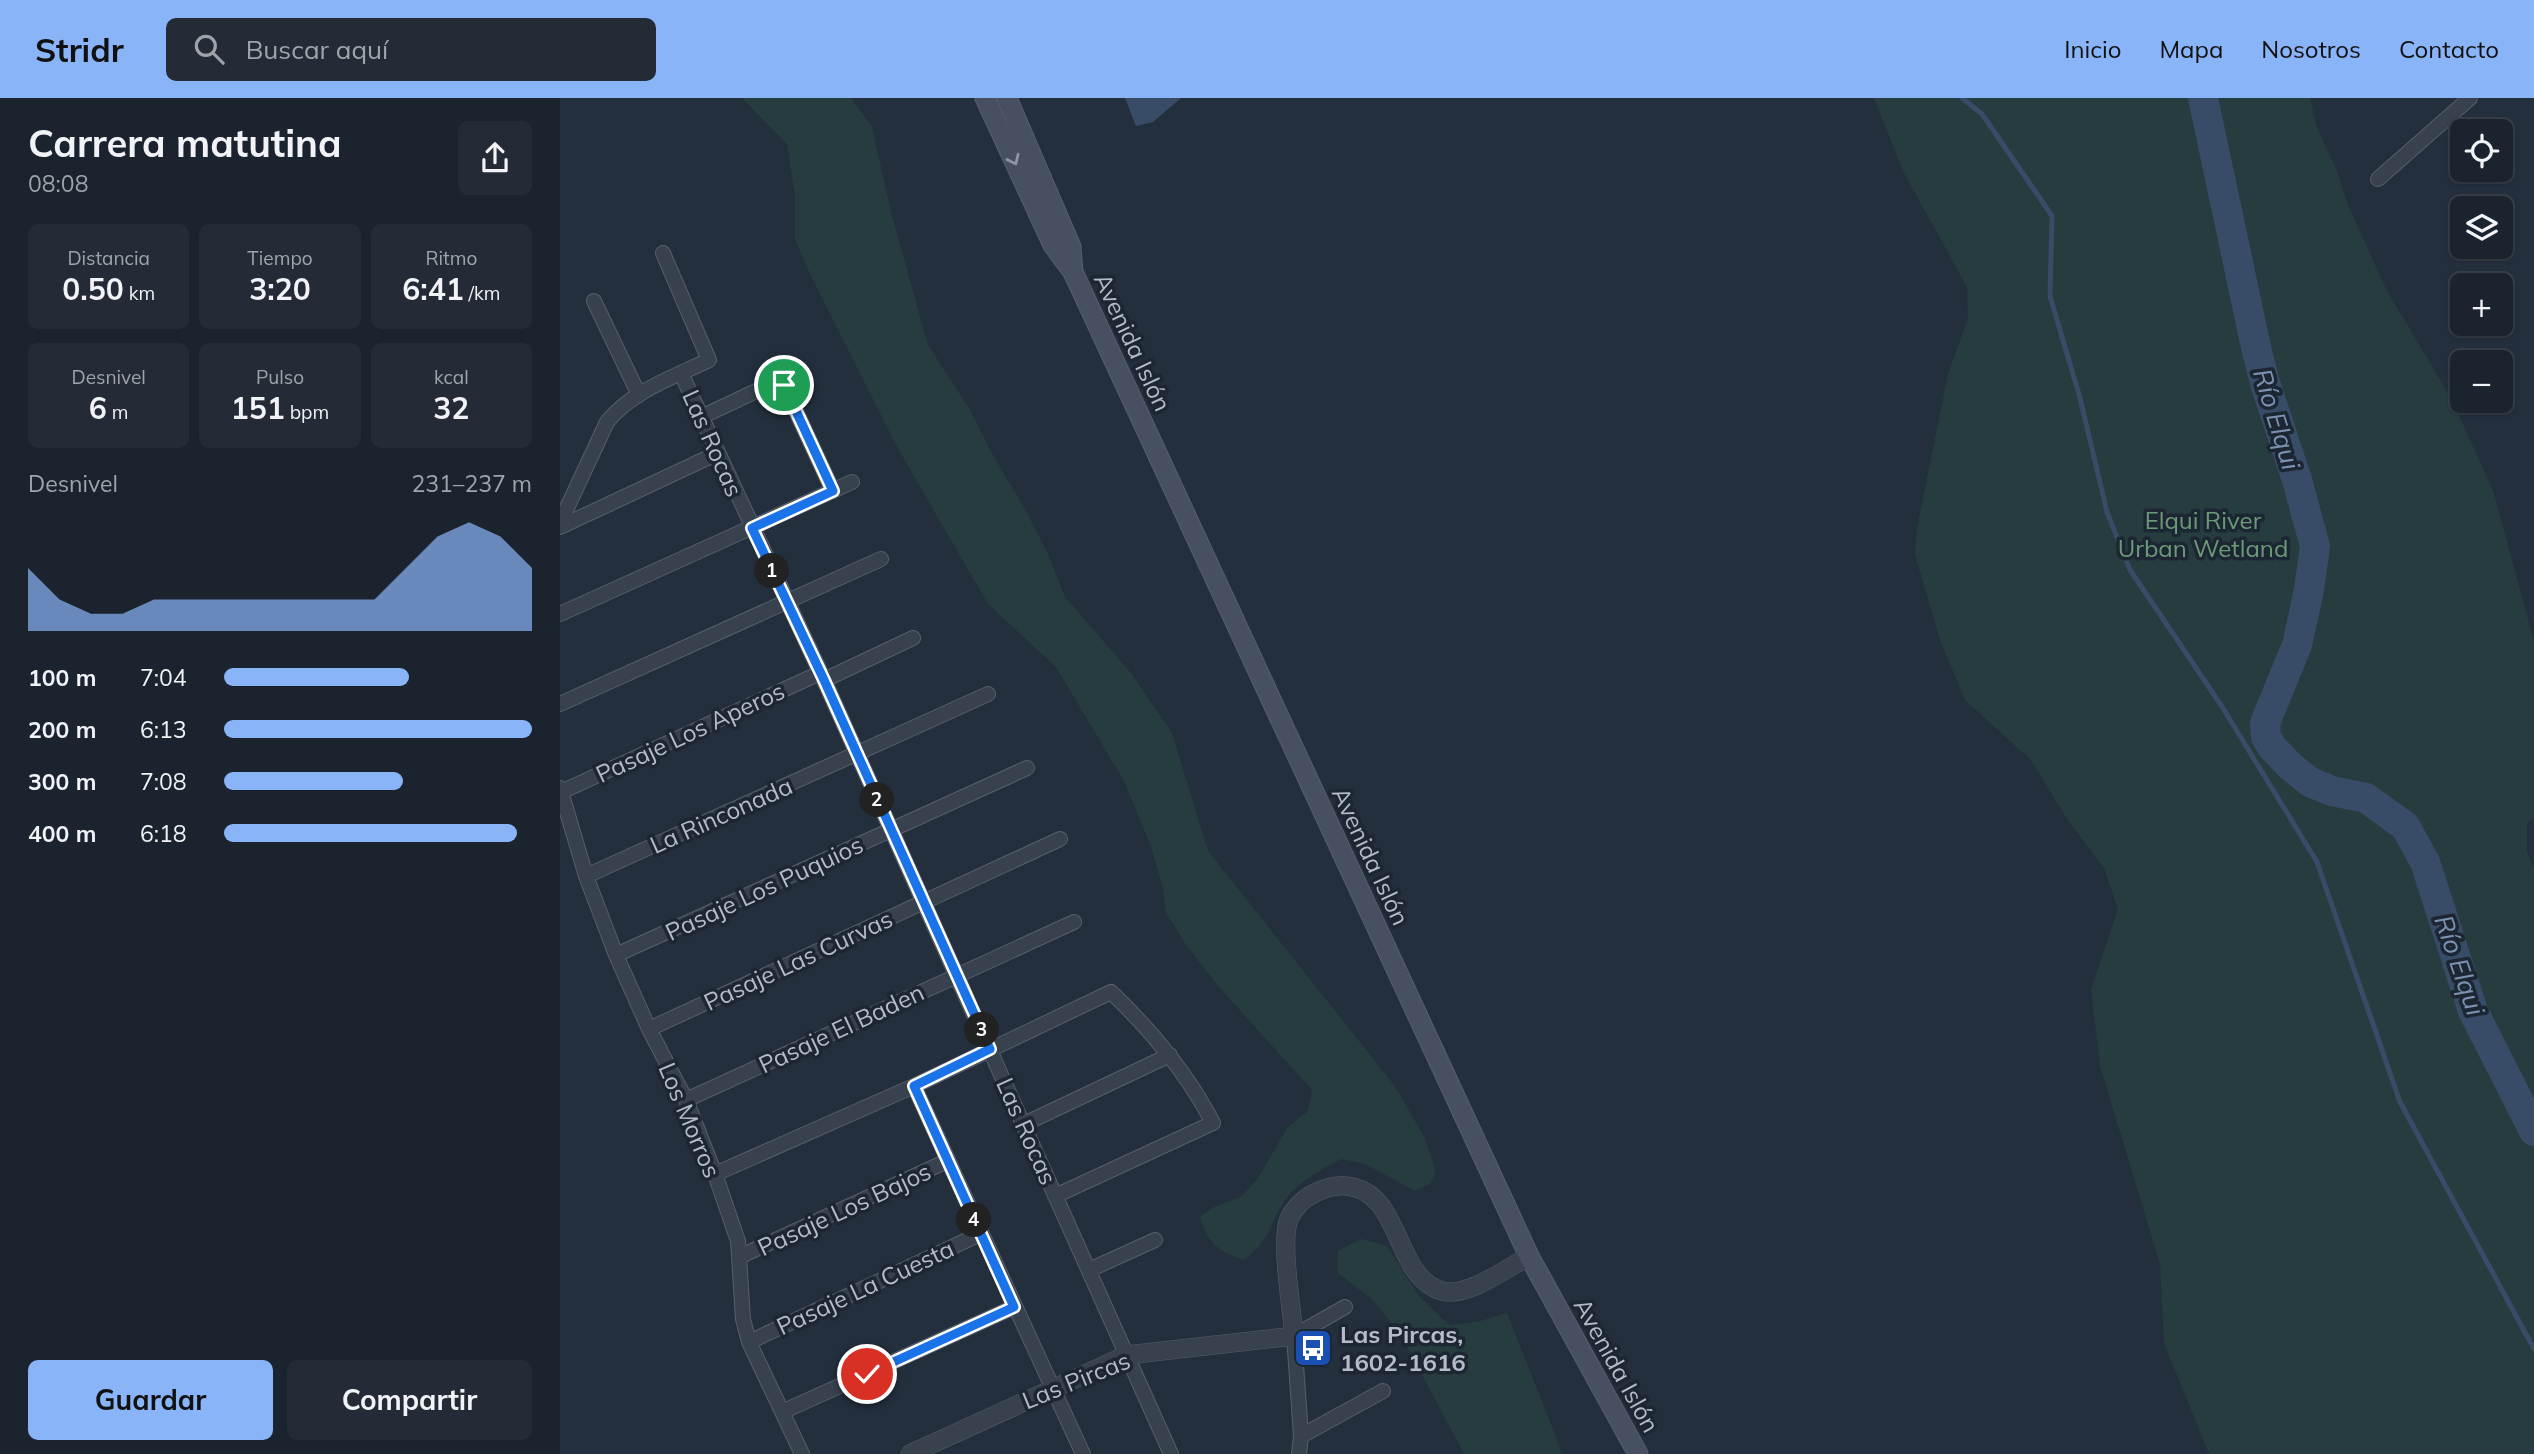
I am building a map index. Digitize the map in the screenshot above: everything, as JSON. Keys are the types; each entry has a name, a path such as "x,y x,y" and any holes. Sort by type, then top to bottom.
{"main road":[{"name":"Avenida Islón","path":"985,98 1053,245 1073,272 1529,1256 1638,1454"},
{"name":"Avenida Islón","path":"1007,98 1071,247 1073,272"}],"street":[{"path":"2378,179 2460,101"},
{"path":"560,525 607,422 618,409 639,395 709,360 663,253"},
{"path":"594,301 639,395"},
{"path":"701,417 799,371"},
{"name":"Las Rocas","path":"681,373 822,676 1171,1454"},
{"path":"781,379 833,491"},
{"path":"560,525 718,453"},
{"path":"560,614 852,482"},
{"path":"560,704 881,559"},
{"name":"Pasaje Los Aperos","path":"560,790 913,638"},
{"name":"La Rinconada","path":"586,876 988,694"},
{"name":"Pasaje Los Puquios","path":"616,955 1027,768"},
{"name":"Los Morros","path":"560,790 586,876 616,955 686,1100 715,1174 738,1241 743,1319 750,1342 802,1454"},
{"name":"Pasaje Las Curvas","path":"649,1028 1060,839"},
{"name":"Pasaje El Baden","path":"686,1100 1074,922"},
{"path":"715,1174 914,1086 1111,992 1170,1055 1203,1103 1213,1123 1055,1196"},
{"path":"1024,1124 1170,1055"},
{"path":"914,1086 1083,1454"},
{"name":"Pasaje Los Bajos","path":"741,1256 947,1161"},
{"path":"1299,1454 1301,1436 1288,1263 1289,1220 1297,1206 1312,1194 1326,1188 1360,1188 1372,1195 1382,1208 1413,1266 1425,1281 1439,1290 1451,1293 1465,1291 1529,1256"},
{"name":"Pasaje La Cuesta","path":"750,1342 980,1234"},
{"path":"1089,1270 1155,1240"},
{"path":"782,1412 1014,1307"},
{"path":"1294,1336 1345,1307"},
{"name":"Las Pircas","path":"910,1454 1127,1355 1294,1336"},
{"path":"1301,1436 1383,1391"}],"green space":[{"path":"742,98 851,98 872,127 892,216 928,345 969,408 1026,511 1047,552 1065,597 1131,673 1172,733 1208,851 1394,1085 1425,1138 1436,1172 1430,1184 1415,1191 1365,1164 1341,1159 1310,1177 1289,1195 1264,1240 1244,1260 1221,1250 1207,1234 1200,1217 1214,1207 1242,1196 1258,1178 1288,1127 1308,1111 1312,1090 1219,987 1186,945 1166,912 1162,884 1150,844 1124,781 1056,667 988,604 896,445 795,239 795,196 787,144"},
{"name":"Elqui River Urban Wetland","path":"1874,98 2310,98 2317,128 2386,289 2450,397 2450,413 2458,413 2494,493 2534,642 2534,818 2527,823 2527,851 2534,869 2534,1454 2209,1454 2164,1343 2160,1264 2100,1066 2091,989 2118,909 2104,868 2067,819 2031,760 1965,700 1940,640 1915,555 1917,528 1948,374 1968,318 1967,287 1904,173"},
{"path":"1361,1239 1387,1246 1419,1296 1449,1325 1477,1322 1507,1313 1561,1454 1464,1454 1401,1335 1373,1300 1338,1273 1338,1251"}],"water":[{"path":"1125,98 1181,98 1153,122 1136,126"}],"waterway":[{"path":"1962,98 1982,114 2052,216 2050,296 2080,398 2107,512 2130,570 2221,705 2317,862 2400,1102 2534,1349"},
{"name":"Río Elqui","path":"2203,98 2257,352 2315,546 2297,645 2265,723 2266,737 2290,766 2310,782 2332,791 2366,798 2405,826 2425,862 2473,1011 2534,1131"}],"place":[{"name":"Las Pircas, 1602-1616","path":"1313,1348"}],"route":[{"path":"784,385 833,491 752,528 824,680 990,1049 914,1086 1014,1307 867,1374"}]}
